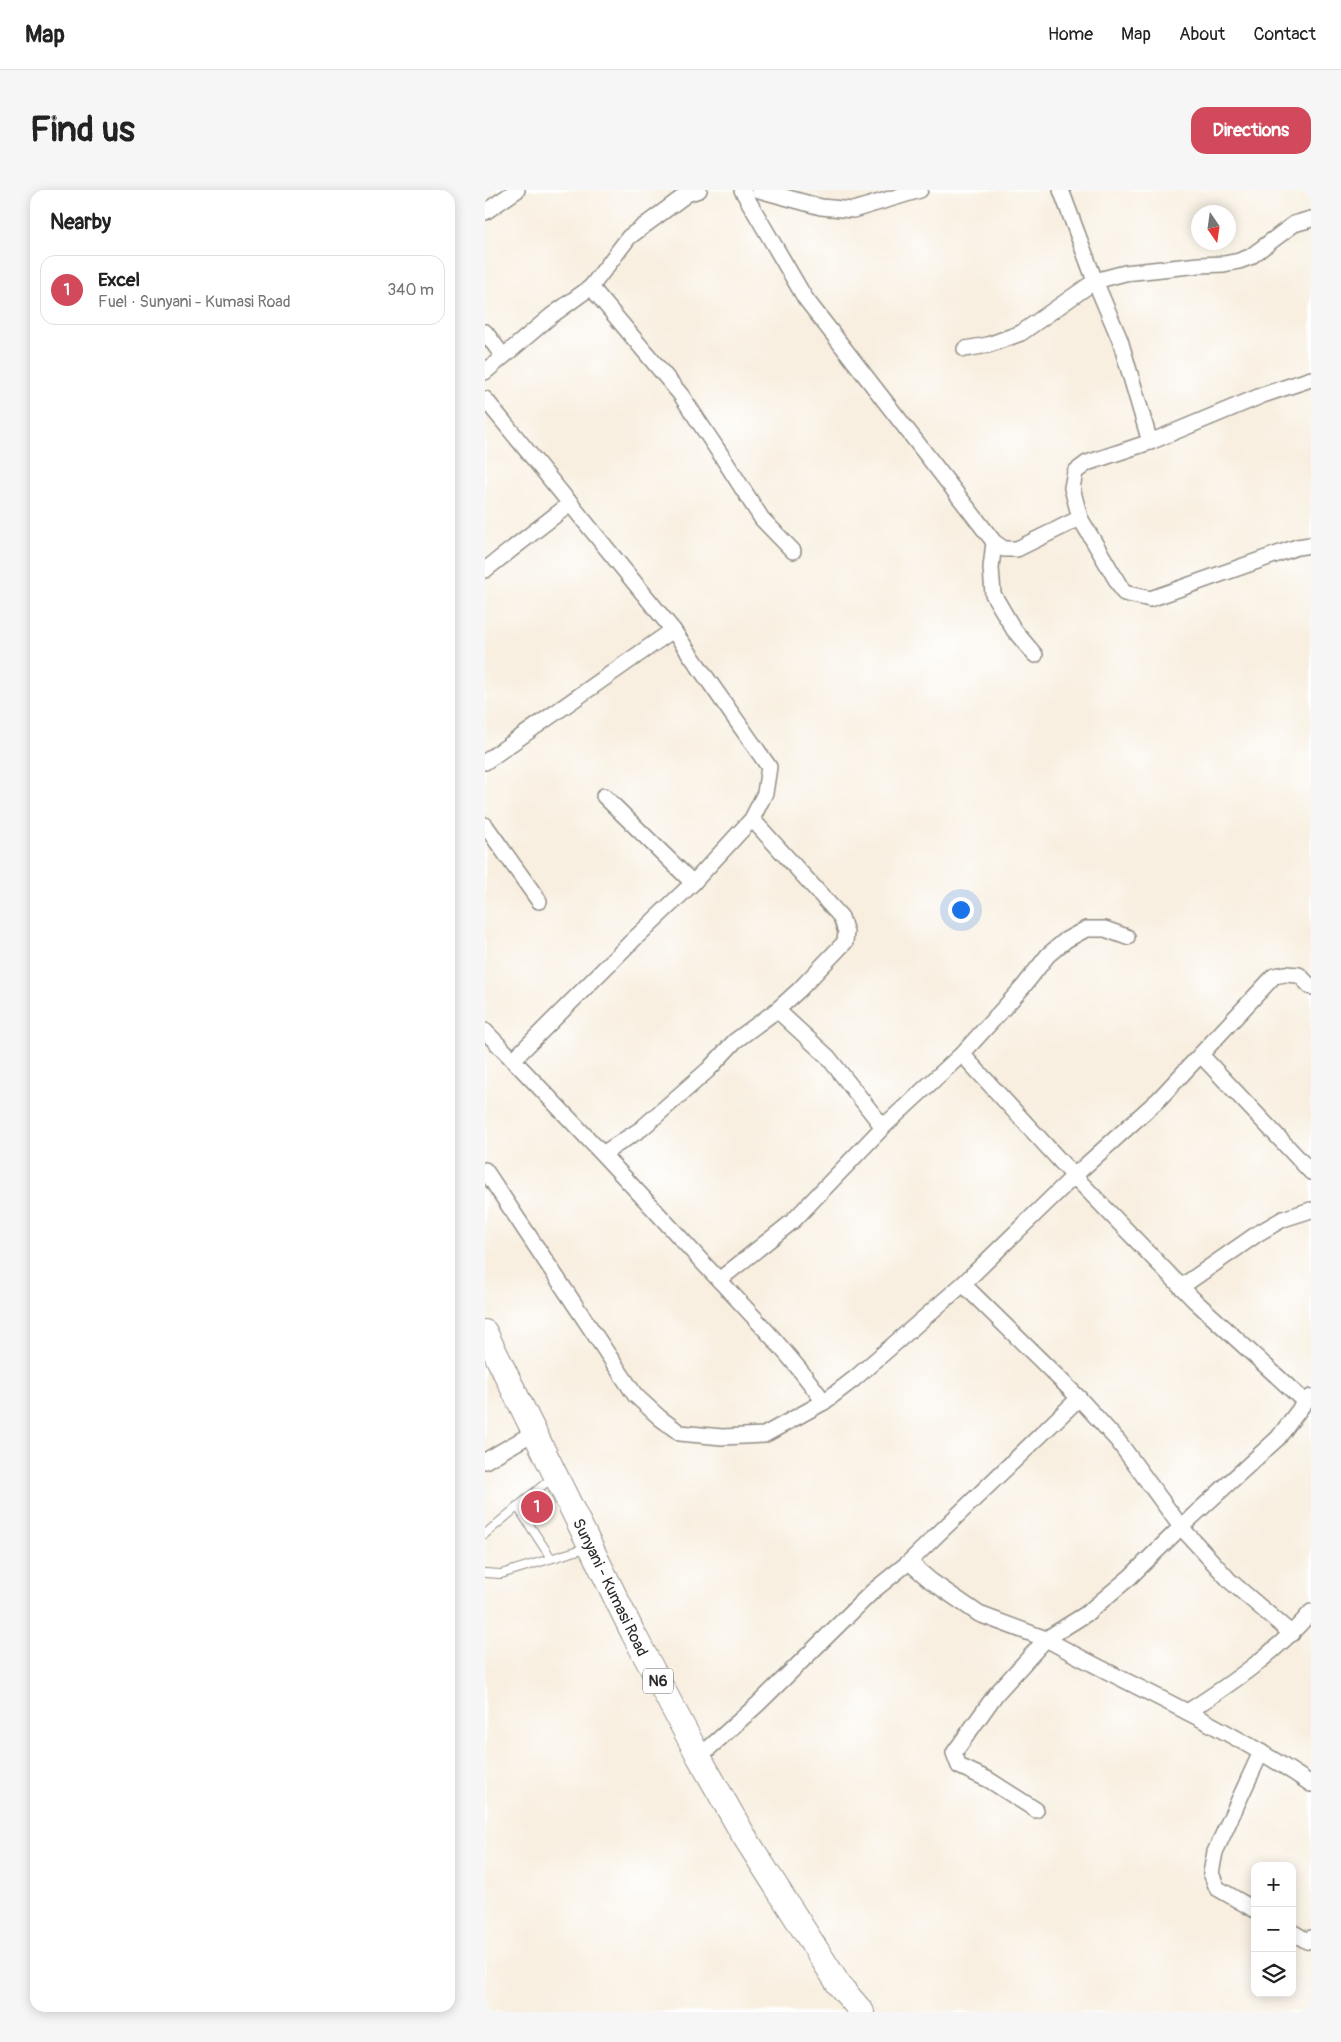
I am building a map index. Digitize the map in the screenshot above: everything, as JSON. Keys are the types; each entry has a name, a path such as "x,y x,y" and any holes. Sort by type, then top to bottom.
{"main road":[{"name":"Sunyani - Kumasi Road","path":"485,1332 633,1633 699,1757 749,1845 839,1985 862,2012"}],"street":[{"path":"485,212 517,190"},
{"path":"485,372 551,316 591,287 629,237 679,199 699,190"},
{"path":"742,190 805,298 994,542 1005,549 1017,549 1080,518"},
{"path":"759,190 821,207 853,210 921,190"},
{"path":"1061,190 1119,340 1150,442"},
{"path":"965,349 988,345 1021,333 1095,281 1125,273 1239,261 1266,246 1294,224 1311,219"},
{"path":"591,287 681,395 762,520 793,551"},
{"path":"485,332 503,356"},
{"path":"1311,379 1263,395 1150,442 1087,463 1075,472 1072,488 1080,518 1124,593 1150,599 1297,548 1311,545"},
{"path":"485,400 673,630 769,767 765,793 752,819 693,883 513,1060"},
{"path":"485,570 571,503"},
{"path":"994,542 991,568 993,594 1014,630 1035,655"},
{"path":"485,762 673,630"},
{"path":"604,796 693,883"},
{"path":"604,1154 641,1128 709,1070 735,1041 777,1010 845,942 846,932 841,917 752,819"},
{"path":"485,825 539,901"},
{"path":"719,1280 793,1221 883,1126 962,1054 1023,987 1049,954 1066,940 1085,929 1105,929 1127,937"},
{"path":"485,1170 635,1395 659,1418 680,1433 722,1438 763,1435 824,1402 854,1379 963,1284 1073,1176 1159,1099 1274,976 1285,974 1299,975 1311,987"},
{"path":"777,1010 827,1057 883,1126"},
{"path":"488,1038 513,1060 604,1154 757,1320 824,1402"},
{"path":"962,1054 1073,1176 1225,1331 1308,1399 1279,1438 1181,1527 1130,1577 1086,1614 1046,1639 996,1694 954,1753 959,1766 989,1780 1036,1810"},
{"path":"1201,1055 1311,1172"},
{"path":"1181,1287 1257,1234 1283,1219 1311,1210"},
{"path":"963,1284 1079,1398 1117,1441 1181,1527 1230,1581 1292,1634"},
{"path":"699,1757 758,1704 873,1591 909,1562 1079,1398"},
{"path":"485,1461 533,1433"},
{"path":"909,1562 931,1581 979,1614 1046,1639 1111,1675 1187,1712 1261,1752 1311,1784"},
{"path":"1187,1712 1215,1694 1292,1634 1311,1612"},
{"path":"1251,1908 1217,1888 1211,1873 1215,1852 1261,1752"},
{"path":"1296,1934 1310,1942"}],"lane":[{"path":"485,1534 555,1475"},
{"path":"517,1506 551,1558"},
{"path":"485,1573 501,1574 591,1546"}],"place":[{"name":"Excel","path":"537,1507"}]}
